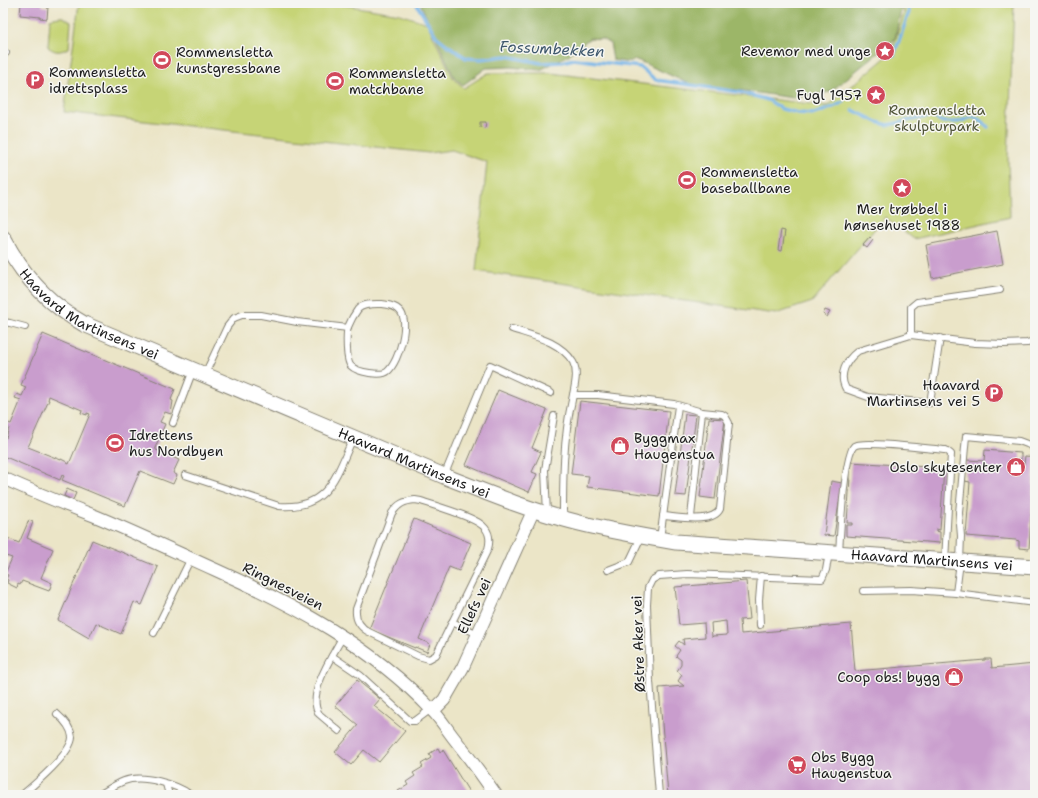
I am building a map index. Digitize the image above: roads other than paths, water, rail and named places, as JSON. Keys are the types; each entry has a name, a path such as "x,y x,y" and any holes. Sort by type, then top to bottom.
{"street":[{"name":"Haavard Martinsens vei","path":"3,238 7,254 48,300 70,317 444,476 563,519 641,537 705,545 1035,567"},
{"name":"Ringnesveien","path":"3,478 31,491 96,516 260,590 305,613 343,636 397,677 432,710 496,795"},
{"name":"Ellefs vei","path":"432,710 444,700 453,687 540,511"}],"lane":[{"path":"911,335 911,307 917,302 1000,290"},
{"path":"382,304 394,306 399,310 404,317 405,325 398,356 385,374 378,374 352,367 347,359 348,328 358,309 364,305 382,304"},
{"path":"173,423 199,373 234,318 242,315 261,315 297,322 348,328"},
{"path":"3,322 25,327"},
{"path":"512,329 548,341 558,346 572,360 576,371 568,420 563,483 563,519"},
{"path":"940,338 930,403 868,397 846,390 842,383 842,375 846,365 851,356 858,351 911,335 1004,344 1027,343 1035,341"},
{"path":"444,476 490,365 551,393"},
{"path":"573,395 598,395 678,406 702,412 722,414 725,416 729,422 720,509 714,516 700,518 663,516"},
{"path":"660,540 678,406"},
{"path":"691,518 702,412"},
{"path":"540,511 547,452 554,416"},
{"path":"956,593 960,562 961,536 959,513 966,436 1019,441 1035,448"},
{"path":"185,475 279,506 290,507 302,505 312,502 322,495 330,486 353,438"},
{"path":"834,554 849,453 854,446 860,444 878,444 946,450 951,454 945,561"},
{"path":"408,501 421,501 474,520 487,529 490,543 488,549 452,622 436,655 429,659 418,656 369,632 357,621 356,609 392,514 396,508 408,501"},
{"path":"608,570 629,562 641,537"},
{"name":"Østre Aker vei","path":"659,795 650,681 647,605 648,588 652,580 659,576 687,574 822,579 834,554"},
{"path":"154,633 191,558"},
{"path":"760,626 761,576"},
{"path":"863,591 911,590 956,593 1035,604"},
{"path":"452,622 478,634"},
{"path":"339,731 319,714 315,707 315,701 318,685 343,636"},
{"path":"332,656 360,675 410,721 415,721 432,710"},
{"path":"22,795 37,783 70,748 72,737 69,727 57,714"},
{"path":"100,795 123,781 144,779 182,789 191,795"},
{"path":"166,784 169,795"}],"waterway":[{"name":"Fossumbekken","path":"416,3 436,36 466,58 481,59 506,56 541,63 562,62 574,59 640,67 656,80 739,92 768,100 782,109 798,113 814,114 844,102"},
{"path":"894,55 909,12 906,3"},
{"path":"853,110 877,122 888,125 930,116 943,122 958,122 972,117 980,120 988,127"}],"place":[{"name":"Revemor med unge","path":"885,51"},
{"name":"Rommensletta kunstgressbane","path":"162,60"},
{"name":"Rommensletta idrettsplass","path":"35,80"},
{"name":"Rommensletta matchbane","path":"335,81"},
{"name":"Fugl 1957","path":"876,95"},
{"name":"Rommensletta baseballbane","path":"687,180"},
{"name":"Mer trøbbel i hønsehuset 1988","path":"902,188"},
{"name":"Haavard Martinsens vei 5","path":"994,393"},
{"name":"Idrettens hus Nordbyen","path":"115,443"},
{"name":"Byggmax Haugenstua","path":"620,446"},
{"name":"Oslo skytesenter","path":"1016,467"},
{"name":"Coop obs! bygg","path":"954,677"},
{"name":"Obs Bygg Haugenstua","path":"797,765"}],"park label":[{"name":"Rommensletta skulpturpark","path":"937,118"}]}
